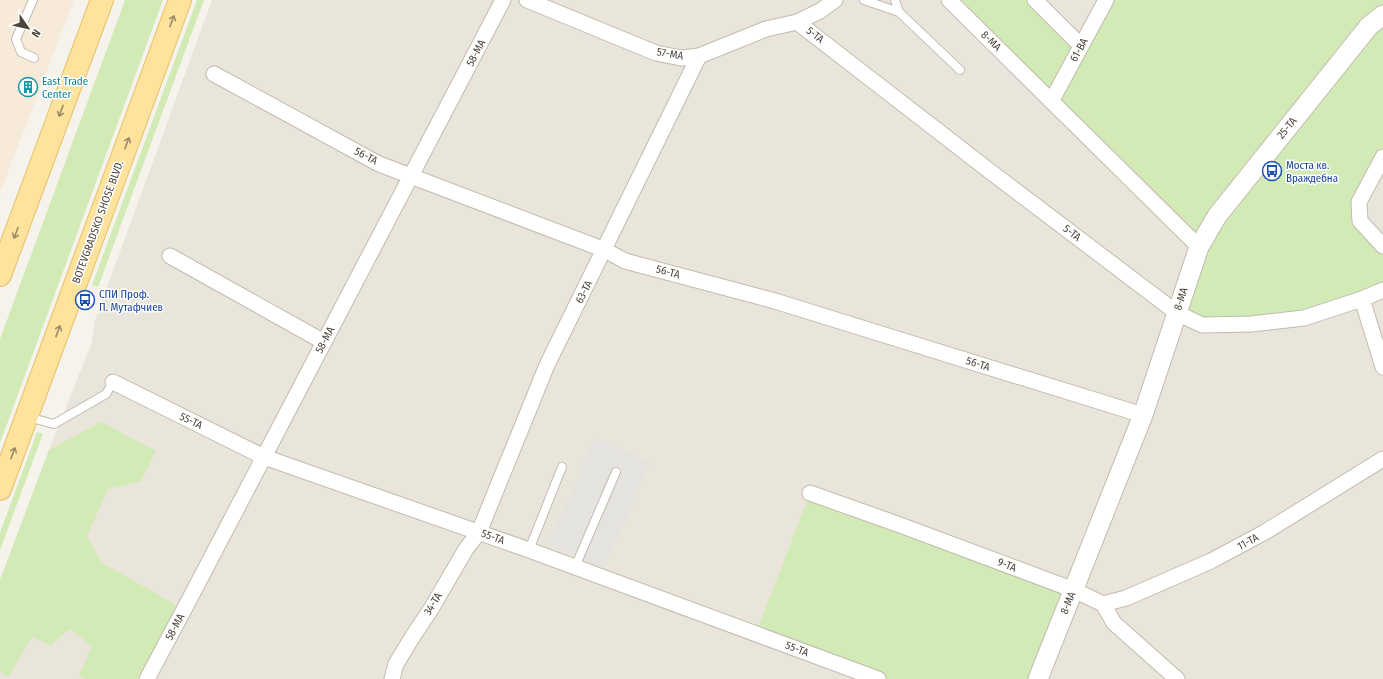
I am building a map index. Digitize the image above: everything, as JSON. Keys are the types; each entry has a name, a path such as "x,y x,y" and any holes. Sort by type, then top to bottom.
{"main road":[{"path":"0,275 102,0"},
{"name":"BOTEVGRADSKO SHOSE BLVD.","path":"0,489 180,0"}],"street":[{"name":"58-МА","path":"147,679 503,0"},
{"name":"57-МА","path":"527,0 656,53 681,58 699,56 766,29 797,22 836,0"},
{"name":"8-МА","path":"949,0 1052,100 1199,247 1143,415 1038,679"},
{"path":"1035,0 1081,46"},
{"name":"61-ВА","path":"1052,100 1106,0"},
{"name":"25-ТА","path":"1199,247 1217,216 1369,26 1383,15"},
{"name":"5-ТА","path":"797,22 987,169 1177,312 1202,325 1251,324 1304,318 1362,300 1383,290"},
{"name":"63-ТА","path":"478,532 547,365 605,250 699,56"},
{"name":"56-ТА","path":"214,74 379,164 605,250 625,261 775,302 1143,415"},
{"path":"1383,157 1359,202 1360,221 1383,246"},
{"path":"170,256 324,342"},
{"path":"1362,300 1383,367"},
{"name":"55-ТА","path":"113,382 264,457 529,550 878,679"},
{"name":"11-ТА","path":"1103,604 1126,598 1211,561 1265,532 1383,459"},
{"name":"9-ТА","path":"810,493 900,524 1074,590 1103,604"},
{"name":"34-ТА","path":"396,678 396,664 412,636 431,609 466,549 478,532"},
{"path":"1103,604 1114,623 1177,679"}],"lane":[{"path":"33,0 16,39 21,52 34,58"},
{"path":"89,35 97,0"},
{"path":"864,0 899,12 960,70"},
{"path":"895,0 899,12"},
{"path":"27,416 54,424 106,394 113,382"},
{"path":"529,550 562,467"},
{"path":"575,567 616,472"}],"shaded area":[{"path":"0,0 74,0 0,193"},
{"path":"212,0 1383,0 1383,679 0,679 0,580 92,342 94,323"},
{"path":"595,438 650,463 604,568 548,545"}],"green space":[{"path":"125,0 163,0 0,443 0,339"},
{"path":"197,0 204,0 98,287 92,285"},
{"path":"949,0 1035,0 1081,45 1106,0 1383,0 1383,157 1360,221 1383,246 1383,289 1304,318 1202,325 1177,313 1199,246"},
{"path":"101,422 156,451 141,481 108,489 87,536 101,562 179,607 138,679 85,679 79,675 92,646 69,629 51,645 32,637 8,677 0,672 0,580 49,450"},
{"path":"37,432 43,434 0,550 0,533"},
{"path":"810,493 1074,590 1038,679 878,679 756,633"}],"place":[{"name":"East Trade Center","path":"28,87"},
{"name":"Моста кв. Враждебна","path":"1272,171"},
{"name":"СПИ Проф. П. Мутафчиев","path":"85,300"}]}
